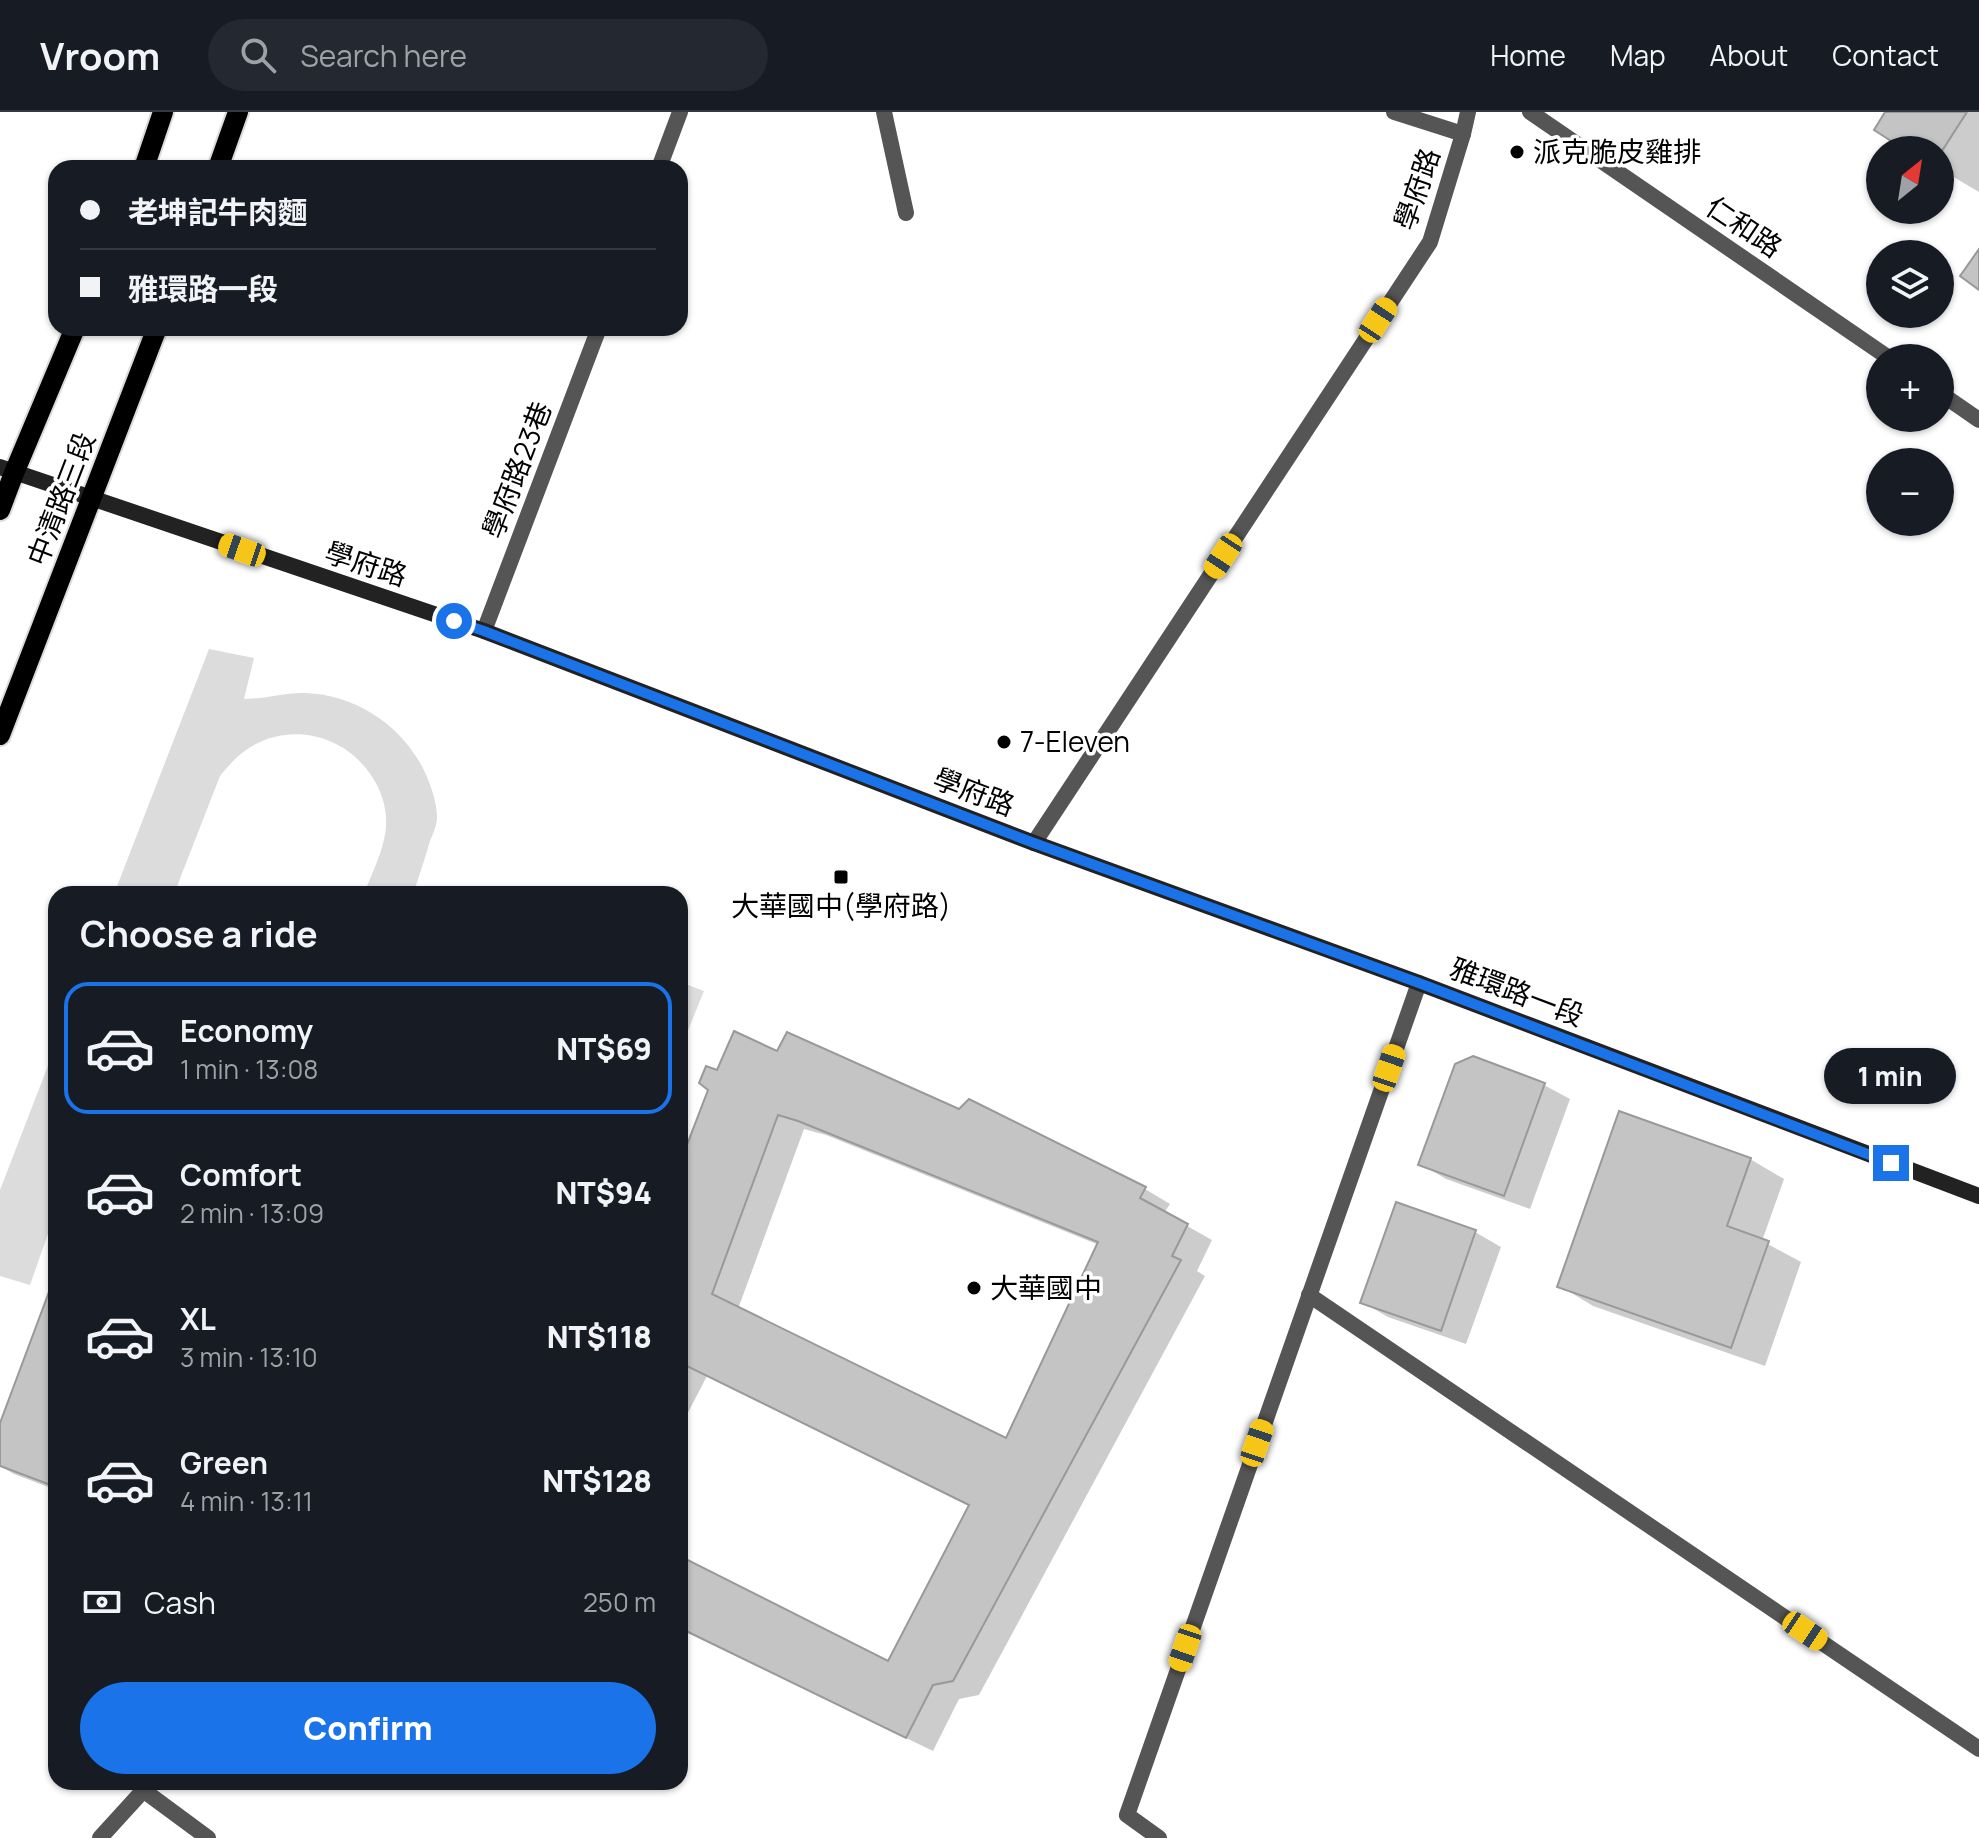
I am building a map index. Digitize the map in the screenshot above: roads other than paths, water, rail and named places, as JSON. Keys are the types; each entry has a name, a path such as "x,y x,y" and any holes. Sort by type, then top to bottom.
{"main road":[{"path":"147,160 163,112"},
{"path":"221,160 238,112"},
{"name":"中清路三段","path":"0,510 7,470 71,336"},
{"name":"中清路三段","path":"0,735 154,336"}],"street":[{"path":"662,160 680,112"},
{"path":"884,112 906,213"},
{"path":"1394,112 1463,134"},
{"name":"學府路","path":"7,470 484,631 1034,843 1430,242 1468,112"},
{"name":"仁和路","path":"1530,112 1869,344"},
{"name":"學府路23巷","path":"484,631 596,336"},
{"path":"1954,403 1979,420"},
{"name":"雅環路一段","path":"1034,843 1419,983 1979,1196"},
{"path":"1159,1838 1127,1815 1419,983"},
{"path":"1309,1295 1979,1749"},
{"path":"100,1838 143,1790"},
{"path":"152,1790 208,1838"}],"place":[{"name":"派克脆皮雞排","path":"1517,152"},
{"name":"7-Eleven","path":"1004,742"},
{"name":"大華國中(學府路)","path":"841,877"},
{"name":"大華國中","path":"974,1288"}]}
